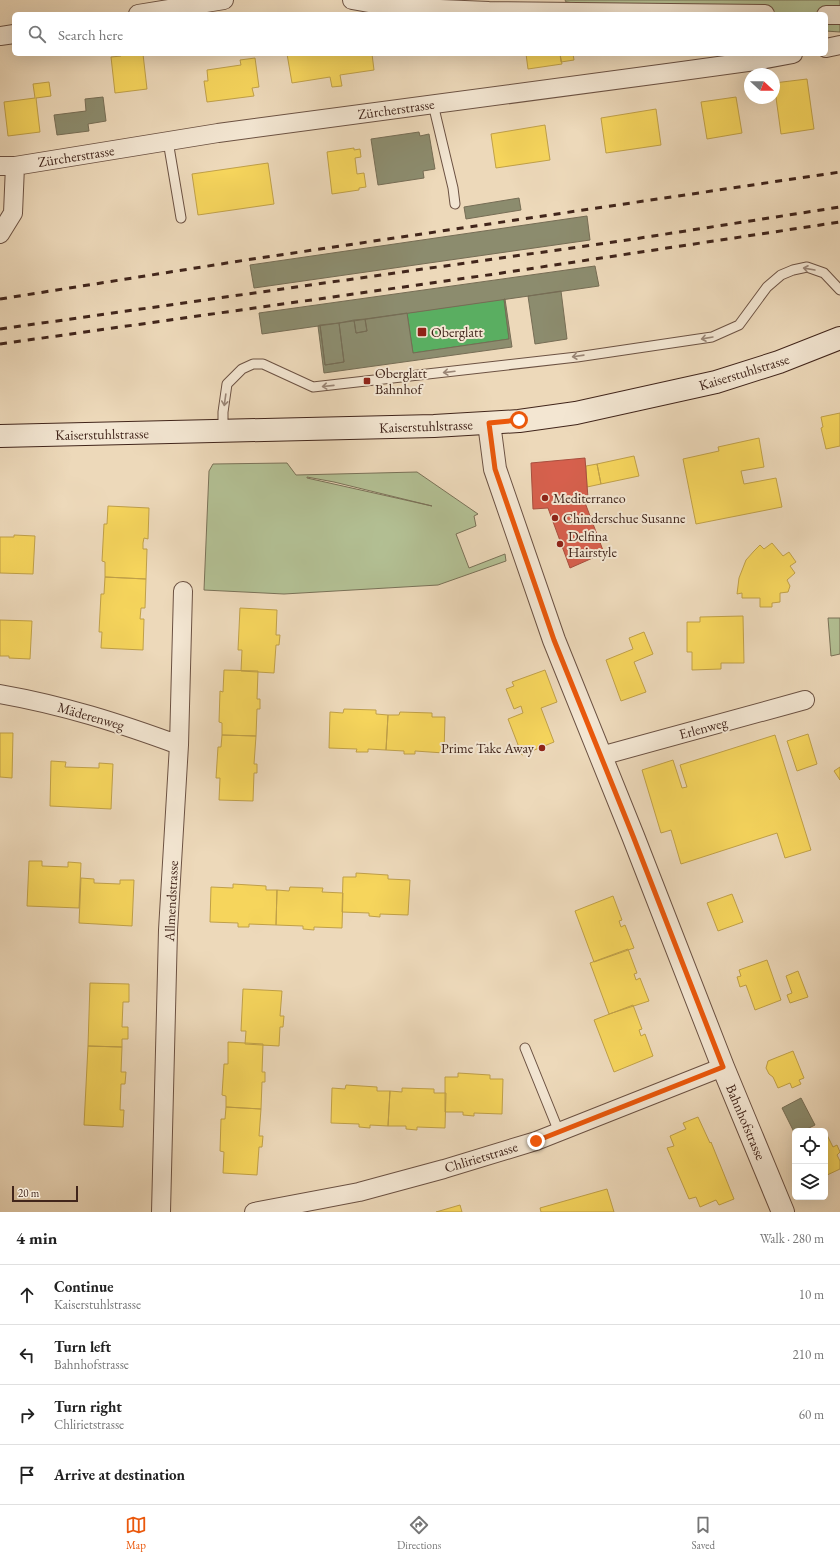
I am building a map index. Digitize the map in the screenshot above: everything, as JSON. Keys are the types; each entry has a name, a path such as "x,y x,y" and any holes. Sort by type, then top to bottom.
{"main road":[{"name":"Kaiserstuhlstrasse","path":"0,436 223,432 426,426 489,423 576,413 716,382 779,362 840,338"},
{"name":"Bahnhofstrasse","path":"489,423 495,469 554,640 688,975 723,1067 783,1212"}],"street":[{"path":"150,12 224,0"},
{"path":"352,0 391,7 489,11 581,12"},
{"path":"828,15 840,15"},
{"path":"0,36 12,34"},
{"path":"828,48 840,45"},
{"name":"Zürcherstrasse","path":"7,166 218,133 682,71 782,56"},
{"path":"0,234 13,214 7,166"},
{"name":"Allmendstrasse","path":"162,1212 168,930 179,744 183,591"},
{"name":"Mäderenweg","path":"0,694 31,699 84,712 179,744"},
{"name":"Erlenweg","path":"601,756 805,700"},
{"name":"Chlirietstrasse","path":"254,1212 359,1192 444,1169 536,1141 723,1067"}],"lane":[{"path":"433,104 453,188 455,204"},
{"path":"168,141 181,218"},
{"path":"223,432 227,384 242,369 252,364 264,364 313,387 569,358 712,337 739,325 767,287 781,275 793,270 807,267 824,273 840,290"},
{"path":"525,1048 559,1132"}],"green space":[{"path":"565,0 840,0 840,32 828,31 828,12 656,12 566,2"},
{"path":"287,463 296,475 417,472 478,514 474,516 476,526 456,534 469,568 505,554 506,561 438,585 284,594 204,590 209,471 213,464","holes":["307,477 334,482 432,506"]},
{"path":"828,618 840,618 840,654 831,656"}],"building: Homes":[{"path":"143,56 147,89 115,93 111,57"},
{"path":"287,56 372,56 374,70 340,75 342,86 332,87 330,77 292,83"},
{"path":"526,56 560,56 562,64 528,69"},
{"path":"560,56 573,56 574,60 561,62"},
{"path":"255,58 259,87 252,88 254,96 207,102 204,81 208,81 207,70 241,65 240,60"},
{"path":"807,79 814,129 781,134 777,104 780,104 780,82"},
{"path":"49,82 51,96 36,98 40,132 8,136 4,102 35,98 33,84"},
{"path":"736,97 742,133 707,139 701,102"},
{"path":"656,109 661,145 606,153 601,118"},
{"path":"545,125 550,160 496,168 491,134"},
{"path":"354,148 354,150 360,149 361,157 355,158 357,174 364,173 366,187 359,188 359,190 332,194 327,152"},
{"path":"268,163 274,204 198,215 192,174"},
{"path":"840,413 840,446 826,449 821,428 823,427 821,417"},
{"path":"759,438 764,467 741,471 744,484 776,478 782,507 696,524 683,459 719,451 718,447"},
{"path":"634,456 639,476 601,484 597,464"},
{"path":"597,464 601,484 587,487 586,466"},
{"path":"108,506 149,508 148,539 144,538 143,543 143,549 147,549 146,579 105,577 105,562 102,561 104,524 107,524"},
{"path":"14,535 35,536 33,574 0,573 0,537 14,537"},
{"path":"772,543 783,556 789,552 796,562 790,566 795,573 787,580 790,586 788,592 780,593 780,602 772,603 772,607 760,607 760,598 742,598 742,593 737,594 739,578 746,560 754,551 760,545 764,549"},
{"path":"105,577 146,579 145,608 141,608 140,619 144,619 143,650 101,648 102,632 99,632 101,594 104,594"},
{"path":"240,608 277,610 276,635 280,635 279,645 276,645 274,673 241,671 242,650 238,650"},
{"path":"743,616 744,663 721,663 721,669 692,670 692,652 687,652 687,622 700,622 700,617"},
{"path":"0,620 32,621 30,659 0,656"},
{"path":"644,632 653,654 634,662 646,692 621,701 606,660 633,649 629,638"},
{"path":"224,670 258,671 257,699 260,699 260,709 257,709 256,736 222,735 222,723 219,722 220,691 223,692"},
{"path":"545,670 557,702 541,708 554,742 522,755 508,719 523,713 521,706 514,709 506,689 514,686 512,682"},
{"path":"344,709 376,710 376,714 388,715 386,750 368,749 368,752 356,752 357,749 329,748 330,712 343,713"},
{"path":"400,712 432,713 432,717 445,717 444,753 415,751 415,754 404,754 404,751 386,750 388,715 399,715"},
{"path":"0,733 13,733 12,778 0,777"},
{"path":"808,734 817,764 797,771 787,741"},
{"path":"222,735 256,736 254,764 257,764 257,773 254,773 253,801 219,800 220,778 216,778 218,747 221,747"},
{"path":"775,735 811,850 785,858 777,833 681,864 671,830 661,833 642,770 673,760 682,788 687,787 680,765"},
{"path":"51,761 66,762 65,767 99,768 99,763 113,764 111,809 50,806"},
{"path":"840,767 840,780 834,771"},
{"path":"29,861 42,861 42,866 68,867 68,862 81,863 79,908 27,906"},
{"path":"356,873 388,875 388,879 410,880 408,915 380,914 380,917 369,916 369,913 342,912 343,877 356,877"},
{"path":"81,878 94,879 94,883 120,884 120,880 134,880 132,926 79,923"},
{"path":"233,884 266,886 266,890 277,890 276,925 249,924 249,927 238,927 238,923 210,922 211,887 233,888"},
{"path":"290,887 323,888 322,892 343,893 342,928 314,927 314,930 303,929 303,926 276,925 277,890 289,891"},
{"path":"732,894 743,922 718,931 707,903"},
{"path":"613,896 622,920 619,921 621,927 625,925 634,948 594,962 575,911"},
{"path":"628,949 637,973 634,974 636,980 640,978 649,1001 609,1014 590,963"},
{"path":"767,960 781,1000 755,1010 746,985 740,987 737,977 741,976 739,970"},
{"path":"798,971 808,997 790,1003 787,995 792,993 786,976"},
{"path":"90,983 129,984 129,1002 123,1002 122,1027 128,1027 128,1039 122,1039 122,1047 88,1046"},
{"path":"243,989 282,991 280,1016 284,1016 283,1027 280,1027 279,1046 245,1044 246,1031 241,1031"},
{"path":"633,1005 642,1029 639,1030 641,1036 645,1034 653,1056 614,1072 594,1020"},
{"path":"228,1042 263,1044 262,1072 265,1072 265,1082 262,1082 261,1109 226,1107 226,1096 222,1095 224,1064 228,1064"},
{"path":"88,1046 122,1047 121,1072 126,1072 125,1084 121,1084 120,1110 124,1110 123,1127 84,1125"},
{"path":"793,1051 804,1078 799,1080 801,1084 792,1088 790,1083 778,1088 773,1077 769,1074 766,1068 768,1061"},
{"path":"458,1073 490,1075 490,1079 503,1079 502,1114 474,1113 474,1116 463,1115 463,1112 445,1112 445,1077 458,1077"},
{"path":"346,1085 377,1087 377,1091 390,1091 388,1126 370,1125 370,1128 359,1127 359,1124 331,1123 332,1088 345,1089"},
{"path":"402,1088 434,1089 434,1093 446,1093 445,1128 417,1127 417,1130 406,1129 406,1126 388,1126 390,1091 402,1092"},
{"path":"226,1107 261,1109 259,1136 263,1136 262,1147 259,1147 257,1175 223,1173 224,1152 220,1151 221,1119 225,1119"},
{"path":"698,1117 710,1143 711,1142 734,1199 719,1205 716,1200 700,1207 696,1197 689,1199 667,1148 674,1146 670,1136 686,1129 683,1123"},
{"path":"828,1137 833,1147 837,1145 840,1152 837,1155 840,1161 840,1169 828,1175"},
{"path":"607,1189 614,1212 541,1212 540,1208"},
{"path":"460,1205 462,1212 436,1212"}],"building: Shops":[{"path":"585,458 588,498 584,500 604,553 570,568 548,508 533,509 531,463"}],"building: Public":[{"path":"504,299 509,339 413,353 407,313"}],"building: Industry":[{"path":"103,97 106,121 88,124 89,131 57,135 54,115 86,111 85,99"},
{"path":"419,132 420,136 429,134 435,169 423,171 424,178 378,185 371,139"},
{"path":"519,198 521,210 466,219 464,207"},
{"path":"587,216 590,240 254,288 250,265"},
{"path":"595,266 599,286 262,334 259,313"},
{"path":"561,291 567,339 535,344 528,296"},
{"path":"504,299 512,347 324,373 318,326 320,325 325,365 344,362 339,323 354,320 356,333 367,331 365,319 407,313 413,353 509,339"},
{"path":"365,319 367,331 356,333 354,320"},
{"path":"339,323 344,362 325,365 320,325"},
{"path":"801,1098 815,1125 809,1128 792,1128 782,1108"}],"railway":[{"path":"0,299 246,260 840,172"},
{"path":"0,329 621,241 840,207"},
{"path":"0,344 495,274 840,222"}],"place":[{"name":"Oberglatt","path":"422,332"},
{"name":"Oberglatt Bahnhof","path":"367,381"},
{"name":"Mediterraneo","path":"545,498"},
{"name":"Chinderschue Susanne","path":"555,518"},
{"name":"Delfina Hairstyle","path":"560,544"},
{"name":"Prime Take Away","path":"542,748"}],"route":[{"path":"519,420 489,423 495,469 554,640 694,990 723,1067 536,1141"}]}
